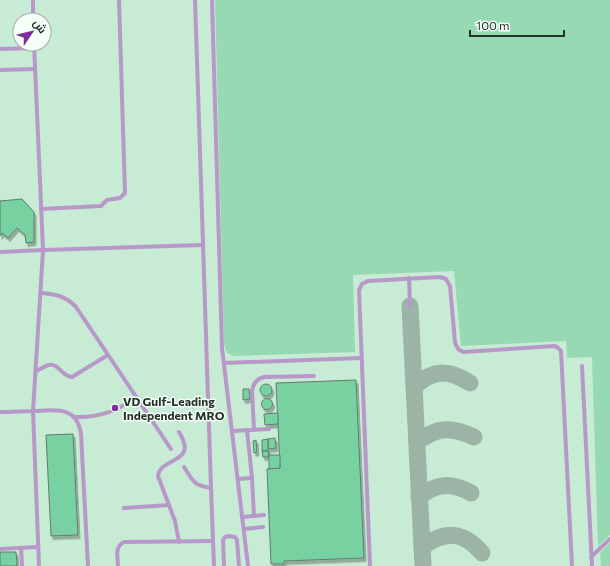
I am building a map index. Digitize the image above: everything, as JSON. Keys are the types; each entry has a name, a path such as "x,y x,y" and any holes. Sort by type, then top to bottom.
{"lane":[{"path":"33,0 33,12"},
{"path":"41,209 101,206 107,200 120,198 125,193 119,0"},
{"path":"195,0 210,488 214,566"},
{"path":"212,0 221,335 248,566"},
{"path":"0,49 12,48"},
{"path":"34,52 43,250 33,411 38,566"},
{"path":"0,70 35,69"},
{"path":"0,252 202,245"},
{"path":"370,566 358,294 362,284 368,281 440,277 448,280 451,289 455,342 460,351 554,346 561,351 572,566"},
{"path":"409,278 410,306"},
{"path":"41,293 59,295 71,302 171,448"},
{"path":"36,370 54,365 57,366 66,376 72,377 108,355"},
{"path":"224,363 361,358"},
{"path":"582,366 592,566"},
{"path":"254,429 252,387 256,380 264,377 314,376"},
{"path":"0,412 63,410 74,416 90,417 107,413 122,407 136,397"},
{"path":"74,416 80,427 81,434 88,566"},
{"path":"232,431 268,428"},
{"path":"247,430 254,516"},
{"path":"179,432 185,443 184,450 180,456 158,473 158,479 177,526 179,542"},
{"path":"184,467 196,484 210,488"},
{"path":"238,479 252,478"},
{"path":"124,508 169,505"},
{"path":"242,517 264,515"},
{"path":"244,529 263,527"},
{"path":"224,566 223,540 226,536 232,536 237,540 239,566"},
{"path":"591,557 610,539"},
{"path":"118,566 117,550 122,543 213,541"},
{"path":"0,549 38,547"},
{"path":"21,548 22,566"}],"shaded area":[{"path":"0,0 610,0 610,566 0,566"}],"green space":[{"path":"215,0 610,0 610,535 598,546 592,357 567,358 566,341 461,346 454,271 353,275 355,352 234,356 227,353 224,345"},
{"path":"610,543 610,566 601,566 600,553"}],"building":[{"path":"22,199 34,212 34,242 26,243 25,235 17,228 8,238 2,233 0,236 0,201"},
{"path":"356,380 364,558 284,561 284,564 271,564 267,469 280,468 276,383"},
{"path":"266,384 270,386 272,390 270,394 266,396 262,394 260,390 262,386"},
{"path":"243,389 249,389 250,399 243,400"},
{"path":"265,399 269,399 271,400 271,408 265,409 262,406 262,402"},
{"path":"278,413 278,424 265,425 264,414"},
{"path":"73,434 78,535 51,536 46,435"},
{"path":"275,438 276,448 268,449 268,439"},
{"path":"268,439 268,451 262,451 262,440"},
{"path":"256,440 257,452 254,453 253,441"},
{"path":"262,451 268,451 269,457 263,457"},
{"path":"269,455 280,455 280,468 269,469"},
{"path":"0,552 16,552 17,566 0,566"}],"taxiway":[{"path":"410,306 423,566"},
{"path":"414,387 428,377 441,373 455,375 470,383"},
{"path":"417,442 431,433 444,430 458,431 474,437"},
{"path":"419,497 432,489 444,486 457,487 471,493"},
{"path":"422,547 431,541 454,535 468,540 482,553"}],"place":[{"name":"VD Gulf-Leading Independent MRO","path":"115,408"}]}
